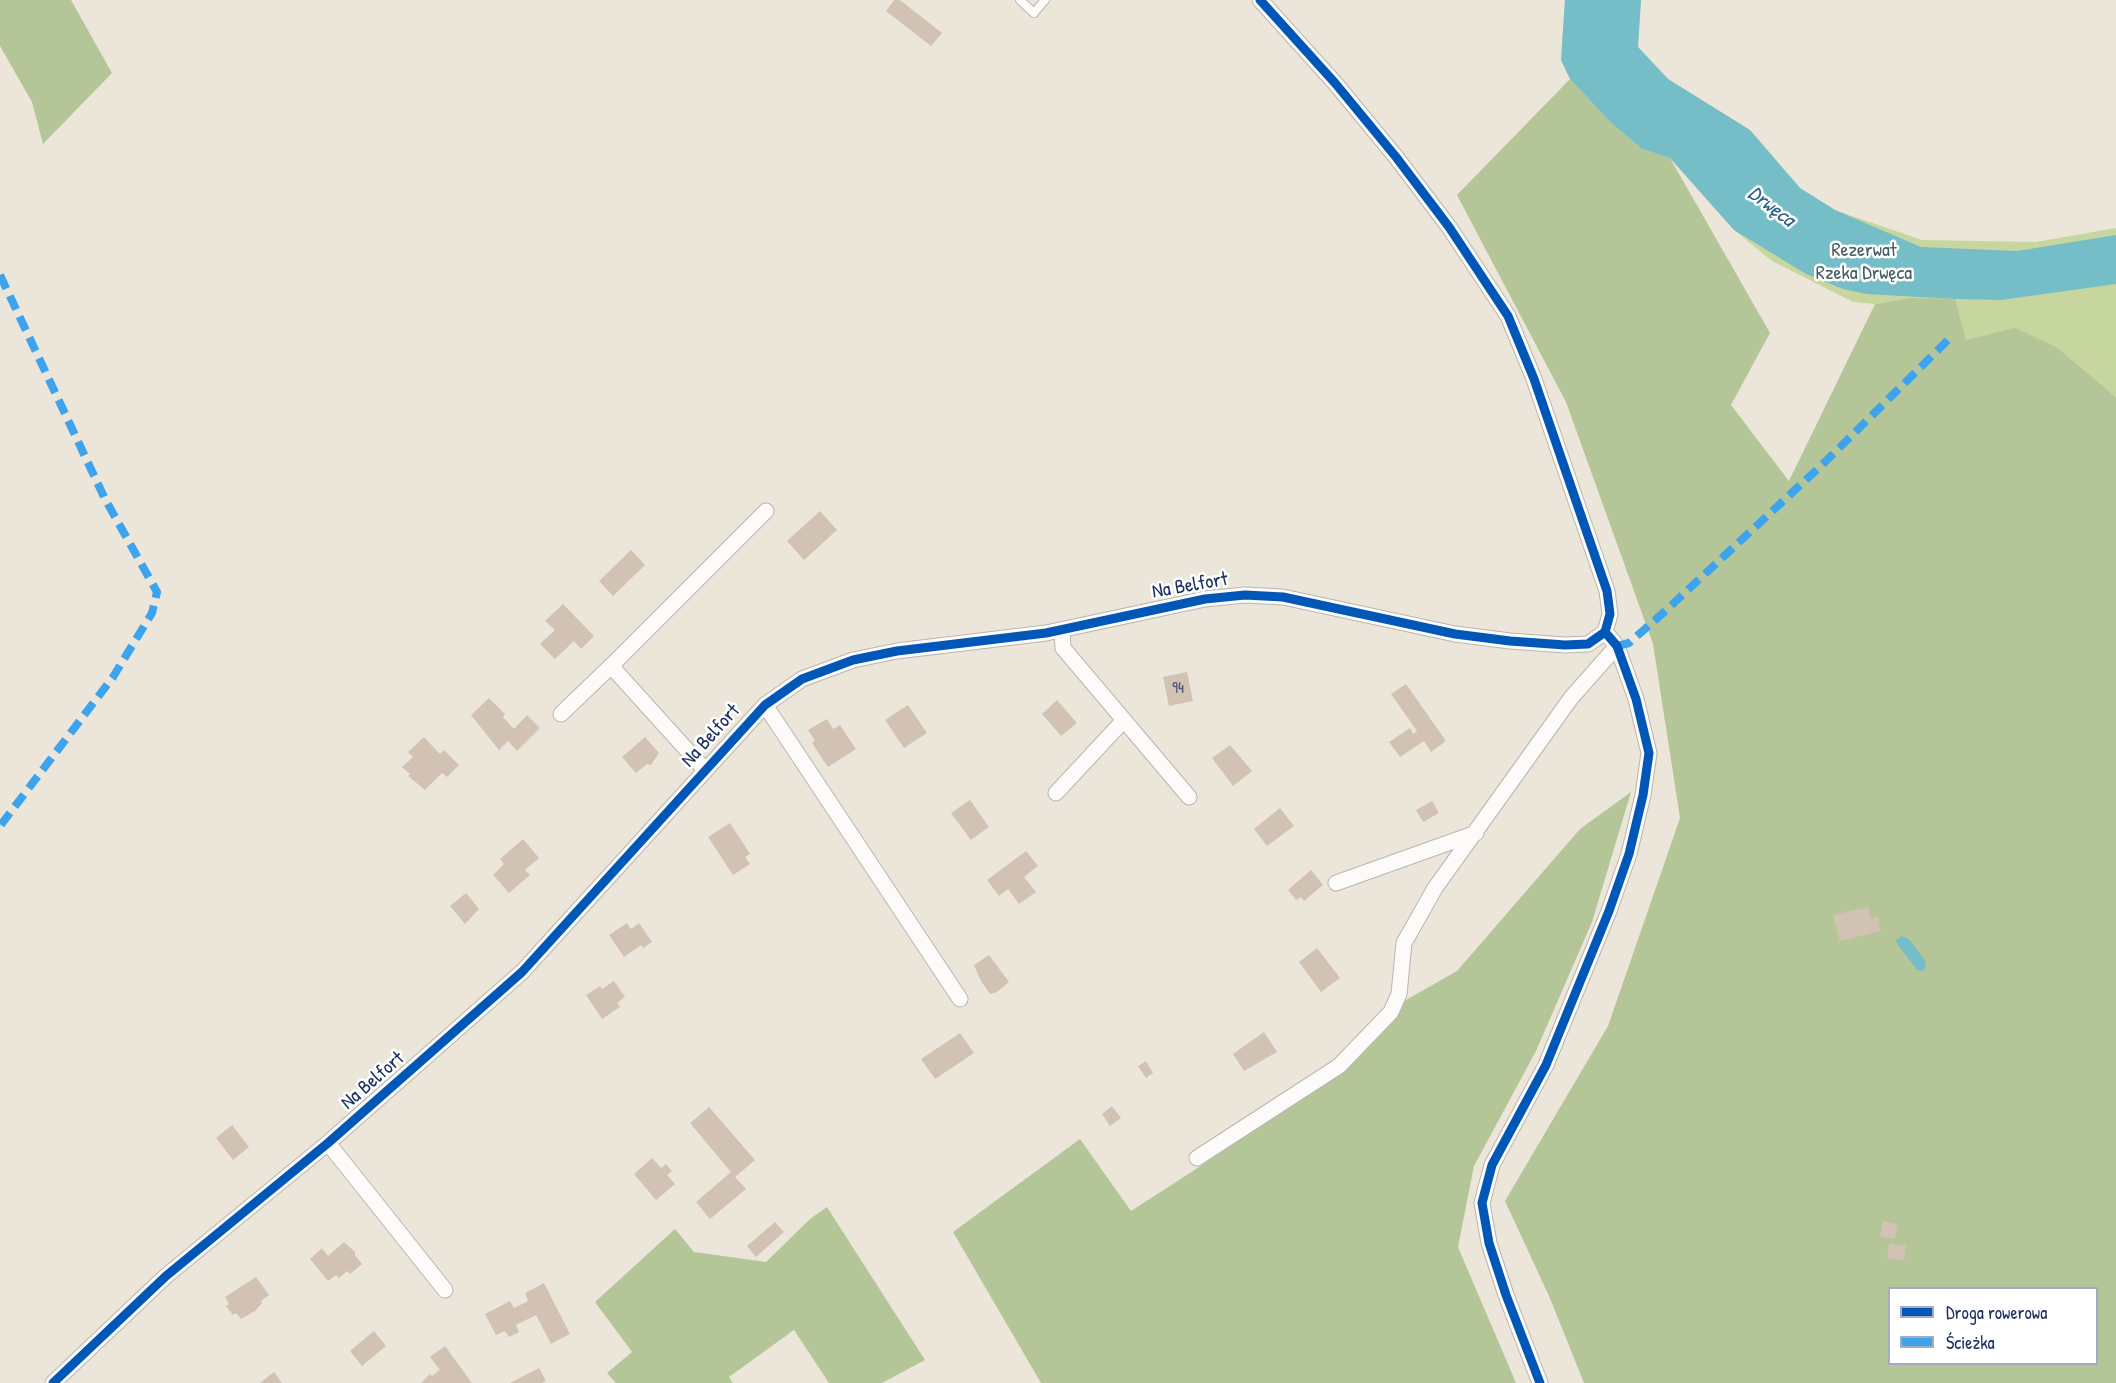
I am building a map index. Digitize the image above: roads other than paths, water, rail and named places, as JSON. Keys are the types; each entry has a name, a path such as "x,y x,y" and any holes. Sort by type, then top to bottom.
{"street":[{"path":"1260,0 1335,82 1396,157 1449,227 1508,316 1534,379 1606,591 1610,614 1605,632 1617,646 1636,699 1649,753 1644,795 1629,854 1609,910 1546,1065 1492,1165 1482,1203 1489,1243 1506,1295 1540,1383"},
{"path":"561,714 766,511"},
{"name":"Na Belfort","path":"53,1383 166,1276 328,1143 522,972 765,705 802,679 853,660 897,651 1062,630 1204,599 1245,595 1283,597 1455,634 1510,641 1565,645 1588,644 1605,632"},
{"path":"1062,630 1063,648 1189,797"},
{"path":"1197,1158 1339,1066 1391,1012 1399,994 1404,943 1435,888 1571,698 1617,646"},
{"path":"611,666 705,770"},
{"path":"765,705 960,999"},
{"path":"1056,793 1124,720"},
{"path":"1336,883 1476,833"},
{"path":"328,1143 445,1290"}],"lane":[{"path":"1020,0 1034,13 1045,0"}],"water":[{"name":"Rezerwat Rzeka Drwęca","path":"1565,0 1641,0 1638,47 1668,79 1750,130 1800,188 1835,210 1921,247 2017,251 2116,235 2116,284 2001,300 1955,299 1866,294 1843,289 1806,274 1734,230 1670,158 1642,149 1611,123 1570,79 1561,60"},
{"path":"1902,936 1909,939 1926,962 1924,971 1917,970 1897,944 1896,940"}],"water label":[{"name":"Drwęca","path":"1771,207"}]}
